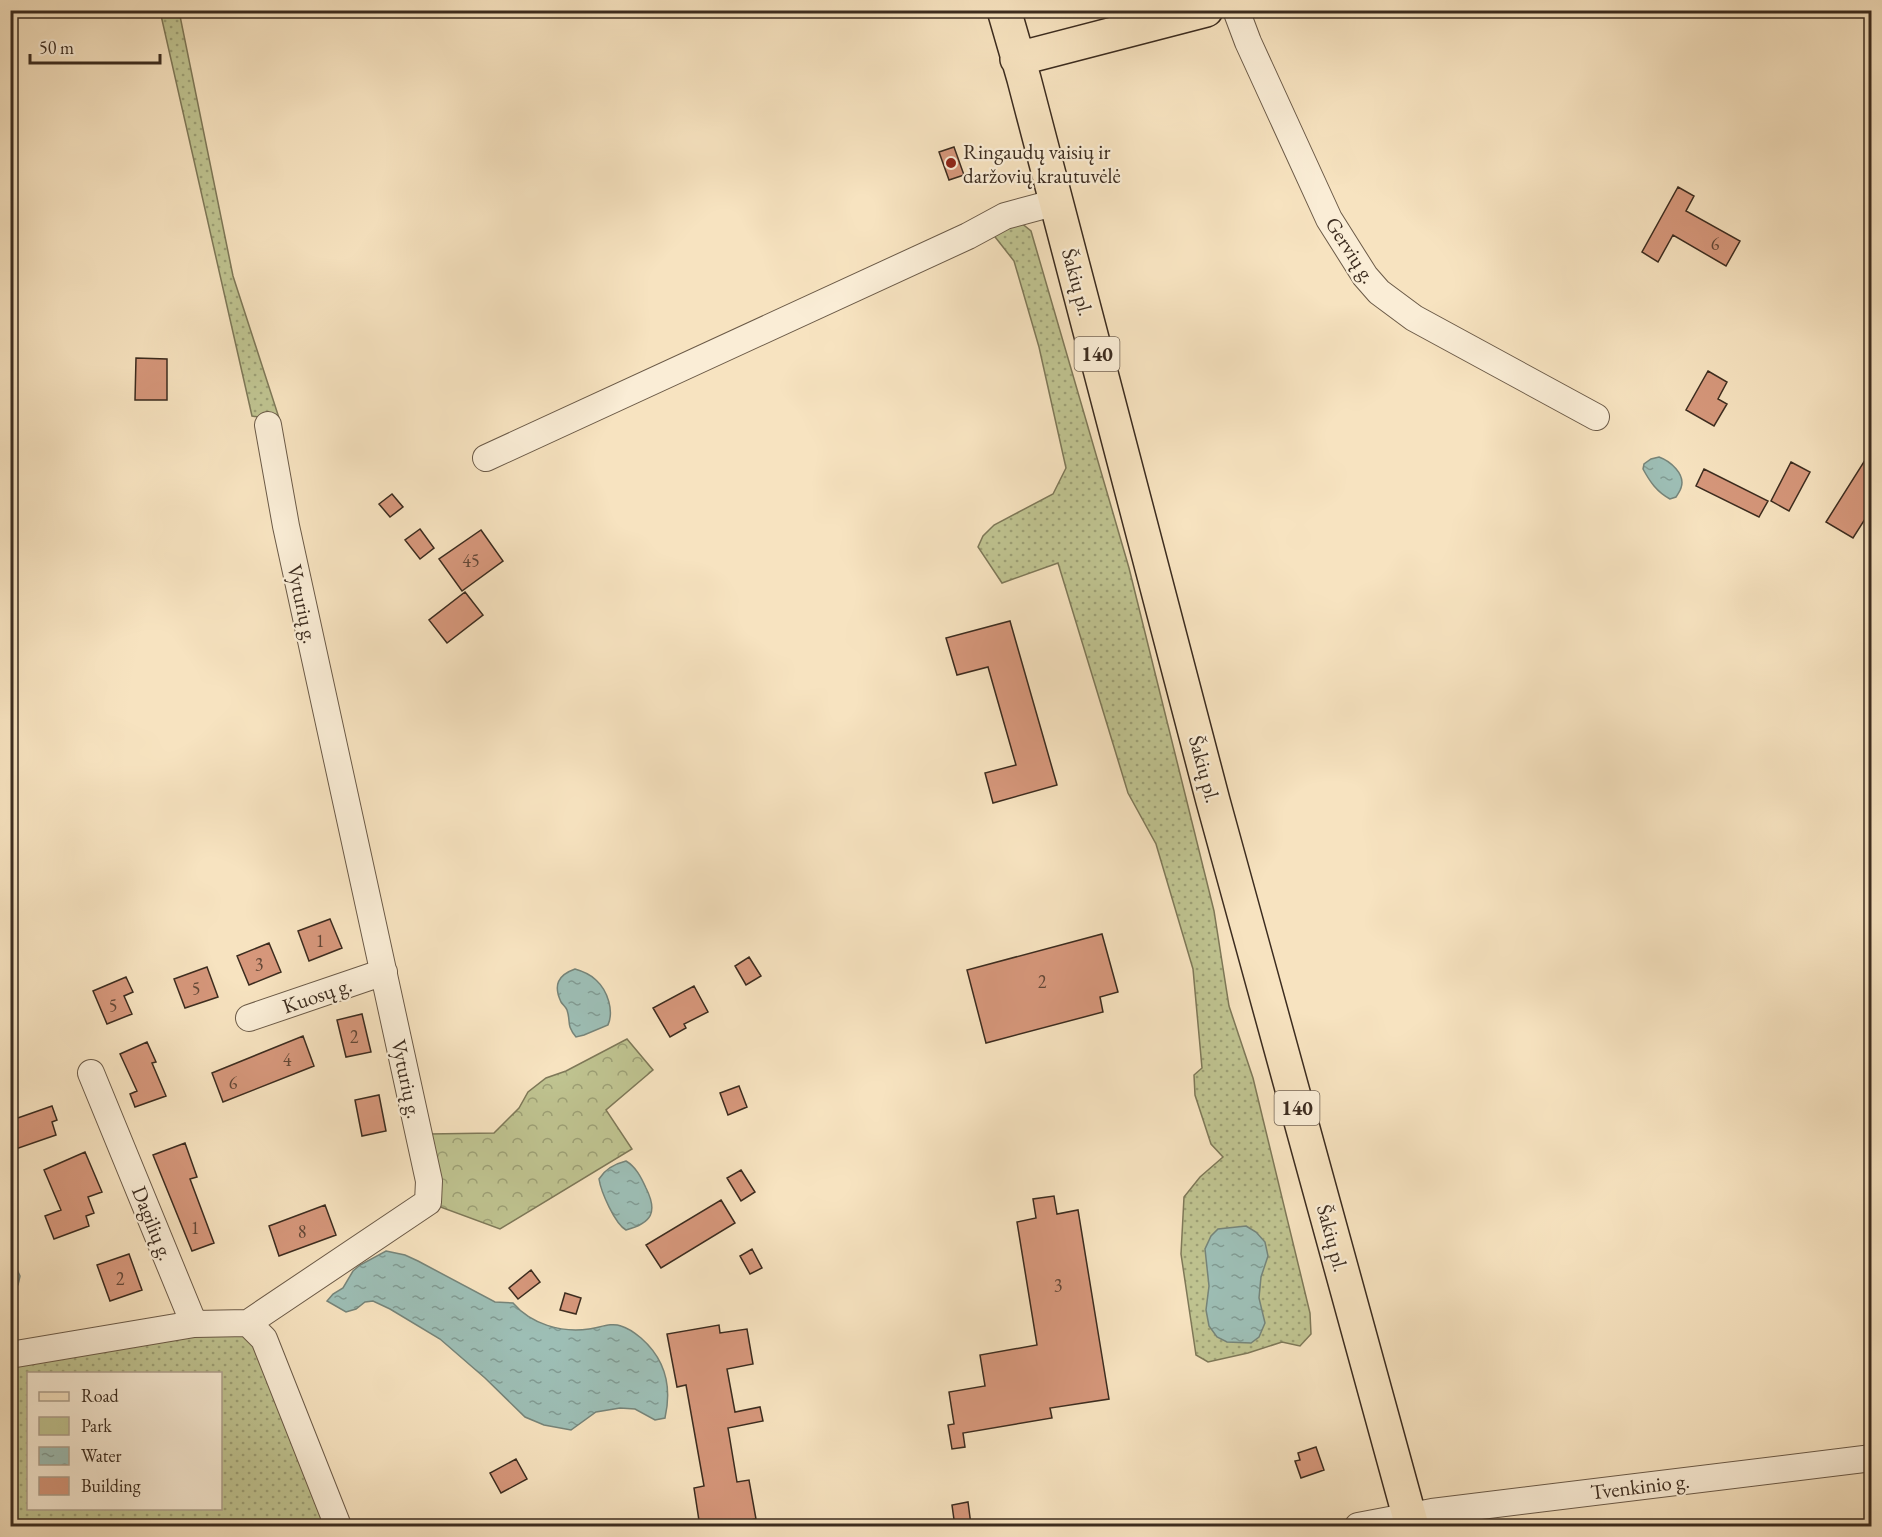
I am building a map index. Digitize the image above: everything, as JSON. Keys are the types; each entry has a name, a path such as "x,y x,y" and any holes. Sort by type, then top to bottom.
{"main road":[{"name":"Šakių pl.","path":"1004,10 1057,202 1213,801 1410,1521"},
{"path":"1017,59 1206,10"}],"street":[{"name":"Gervių g.","path":"1236,10 1248,42 1329,219 1365,276 1379,292 1414,318 1596,417"},
{"path":"486,458 968,236 1005,216 1057,202"},
{"name":"Vyturių g.","path":"248,1323 428,1202 429,1181 286,526 268,425"},
{"name":"Kuosų g.","path":"249,1018 384,972"},
{"name":"Dagilių g.","path":"91,1072 194,1324"},
{"path":"10,1355 194,1324 248,1323 264,1339 338,1527"},
{"name":"Tvenkinio g.","path":"1358,1527 1410,1521 1432,1512 1872,1458"}],"green space":[{"path":"160,11 179,11 233,276 280,421 252,416"},
{"path":"1020,222 1031,231 1129,568 1214,911 1229,1006 1253,1078 1310,1313 1311,1334 1300,1346 1282,1342 1208,1362 1196,1355 1181,1254 1184,1197 1200,1177 1223,1157 1211,1144 1195,1095 1194,1075 1202,1068 1193,969 1156,844 1128,793 1058,563 1002,583 978,547 983,536 994,525 1053,494 1066,468 1039,347 1014,261 992,233"},
{"path":"627,1039 653,1070 606,1110 632,1149 500,1229 435,1205 429,1134 494,1133 519,1108 528,1092 546,1078 566,1071"},
{"path":"263,1325 349,1526 11,1526 11,1365"}],"water":[{"path":"1659,457 1672,465 1679,473 1682,483 1676,497 1670,499 1661,493 1643,469 1644,464"},
{"path":"575,969 594,978 604,990 610,1008 608,1025 576,1037 570,1026 567,1010 557,991 561,978"},
{"path":"626,1161 642,1180 650,1196 652,1210 642,1224 626,1230 617,1221 609,1207 599,1179 610,1167"},
{"path":"1246,1226 1256,1232 1265,1242 1268,1256 1261,1277 1259,1298 1265,1323 1259,1337 1251,1343 1227,1342 1217,1337 1209,1326 1206,1310 1209,1286 1205,1249 1211,1236 1218,1229"},
{"path":"386,1251 405,1255 418,1261 495,1302 513,1303 538,1322 547,1325 578,1330 617,1325 631,1331 649,1346 665,1374 668,1395 665,1418 655,1420 635,1409 620,1408 596,1412 571,1430 544,1425 525,1417 440,1339 390,1309 373,1301 365,1302 356,1309 346,1312 327,1301 343,1288 353,1271 360,1265"},
{"path":"10,1254 20,1276 18,1285 11,1288"}],"building":[{"name":"Ringaudų vaisių ir daržovių krautuvėlė","path":"954,147 964,175 949,180 939,152"},
{"path":"1678,187 1694,196 1686,211 1740,241 1726,266 1673,235 1658,262 1642,252"},
{"path":"136,358 167,359 167,400 135,400"},
{"path":"1708,371 1727,382 1718,399 1727,404 1714,426 1686,410"},
{"path":"1872,449 1872,508 1853,538 1826,522"},
{"path":"1791,462 1810,472 1789,511 1771,501"},
{"path":"1704,469 1768,501 1759,517 1696,486"},
{"path":"392,494 403,507 390,517 379,504"},
{"path":"420,529 434,548 420,559 405,540"},
{"path":"481,530 503,561 462,591 439,559"},
{"path":"465,592 483,615 447,643 429,620"},
{"path":"1010,621 1057,785 993,803 985,773 1016,765 988,667 957,675 946,638"},
{"path":"330,919 342,948 309,961 298,931"},
{"path":"1102,934 1118,992 1100,997 1103,1012 986,1043 967,970"},
{"path":"269,943 281,972 249,985 237,956"},
{"path":"749,957 761,976 746,985 735,966"},
{"path":"207,967 218,997 185,1008 174,979"},
{"path":"126,977 133,992 124,996 132,1014 107,1024 93,991"},
{"path":"694,986 708,1012 684,1024 686,1028 670,1037 653,1008"},
{"path":"362,1014 371,1052 346,1057 337,1020"},
{"path":"303,1036 314,1066 223,1102 212,1073"},
{"path":"147,1042 156,1062 152,1063 166,1096 135,1107 130,1094 137,1091 120,1054"},
{"path":"739,1086 747,1107 728,1115 720,1093"},
{"path":"379,1095 386,1131 362,1136 355,1100"},
{"path":"52,1106 57,1120 52,1122 56,1135 10,1151 10,1130 15,1129 12,1120"},
{"path":"185,1143 197,1177 190,1179 214,1243 192,1251 153,1155"},
{"path":"85,1152 102,1192 88,1197 94,1213 86,1216 89,1226 54,1239 45,1216 61,1210 44,1170"},
{"path":"741,1170 755,1192 741,1201 727,1178"},
{"path":"1054,1196 1057,1214 1078,1210 1109,1399 1050,1408 1052,1418 963,1433 965,1447 952,1449 948,1425 954,1424 949,1392 985,1386 980,1355 1037,1345 1017,1222 1036,1218 1033,1199"},
{"path":"721,1200 735,1223 661,1268 646,1245"},
{"path":"325,1205 336,1235 279,1256 269,1226"},
{"path":"752,1249 762,1268 750,1274 740,1256"},
{"path":"129,1254 142,1290 110,1301 97,1265"},
{"path":"531,1270 540,1282 518,1299 509,1288"},
{"path":"565,1293 581,1298 576,1314 560,1310"},
{"path":"719,1325 720,1333 747,1329 753,1364 727,1369 735,1412 760,1407 763,1421 728,1428 737,1482 749,1480 756,1519 745,1521 746,1527 700,1527 694,1488 704,1486 686,1385 677,1387 667,1334"},
{"path":"1316,1447 1324,1470 1301,1478 1295,1461 1300,1460 1298,1453"},
{"path":"516,1459 527,1479 501,1493 490,1473"},
{"path":"968,1502 971,1525 955,1527 952,1505"}],"place":[{"name":"Ringaudų vaisių ir daržovių krautuvėlė","path":"951,163"}]}
